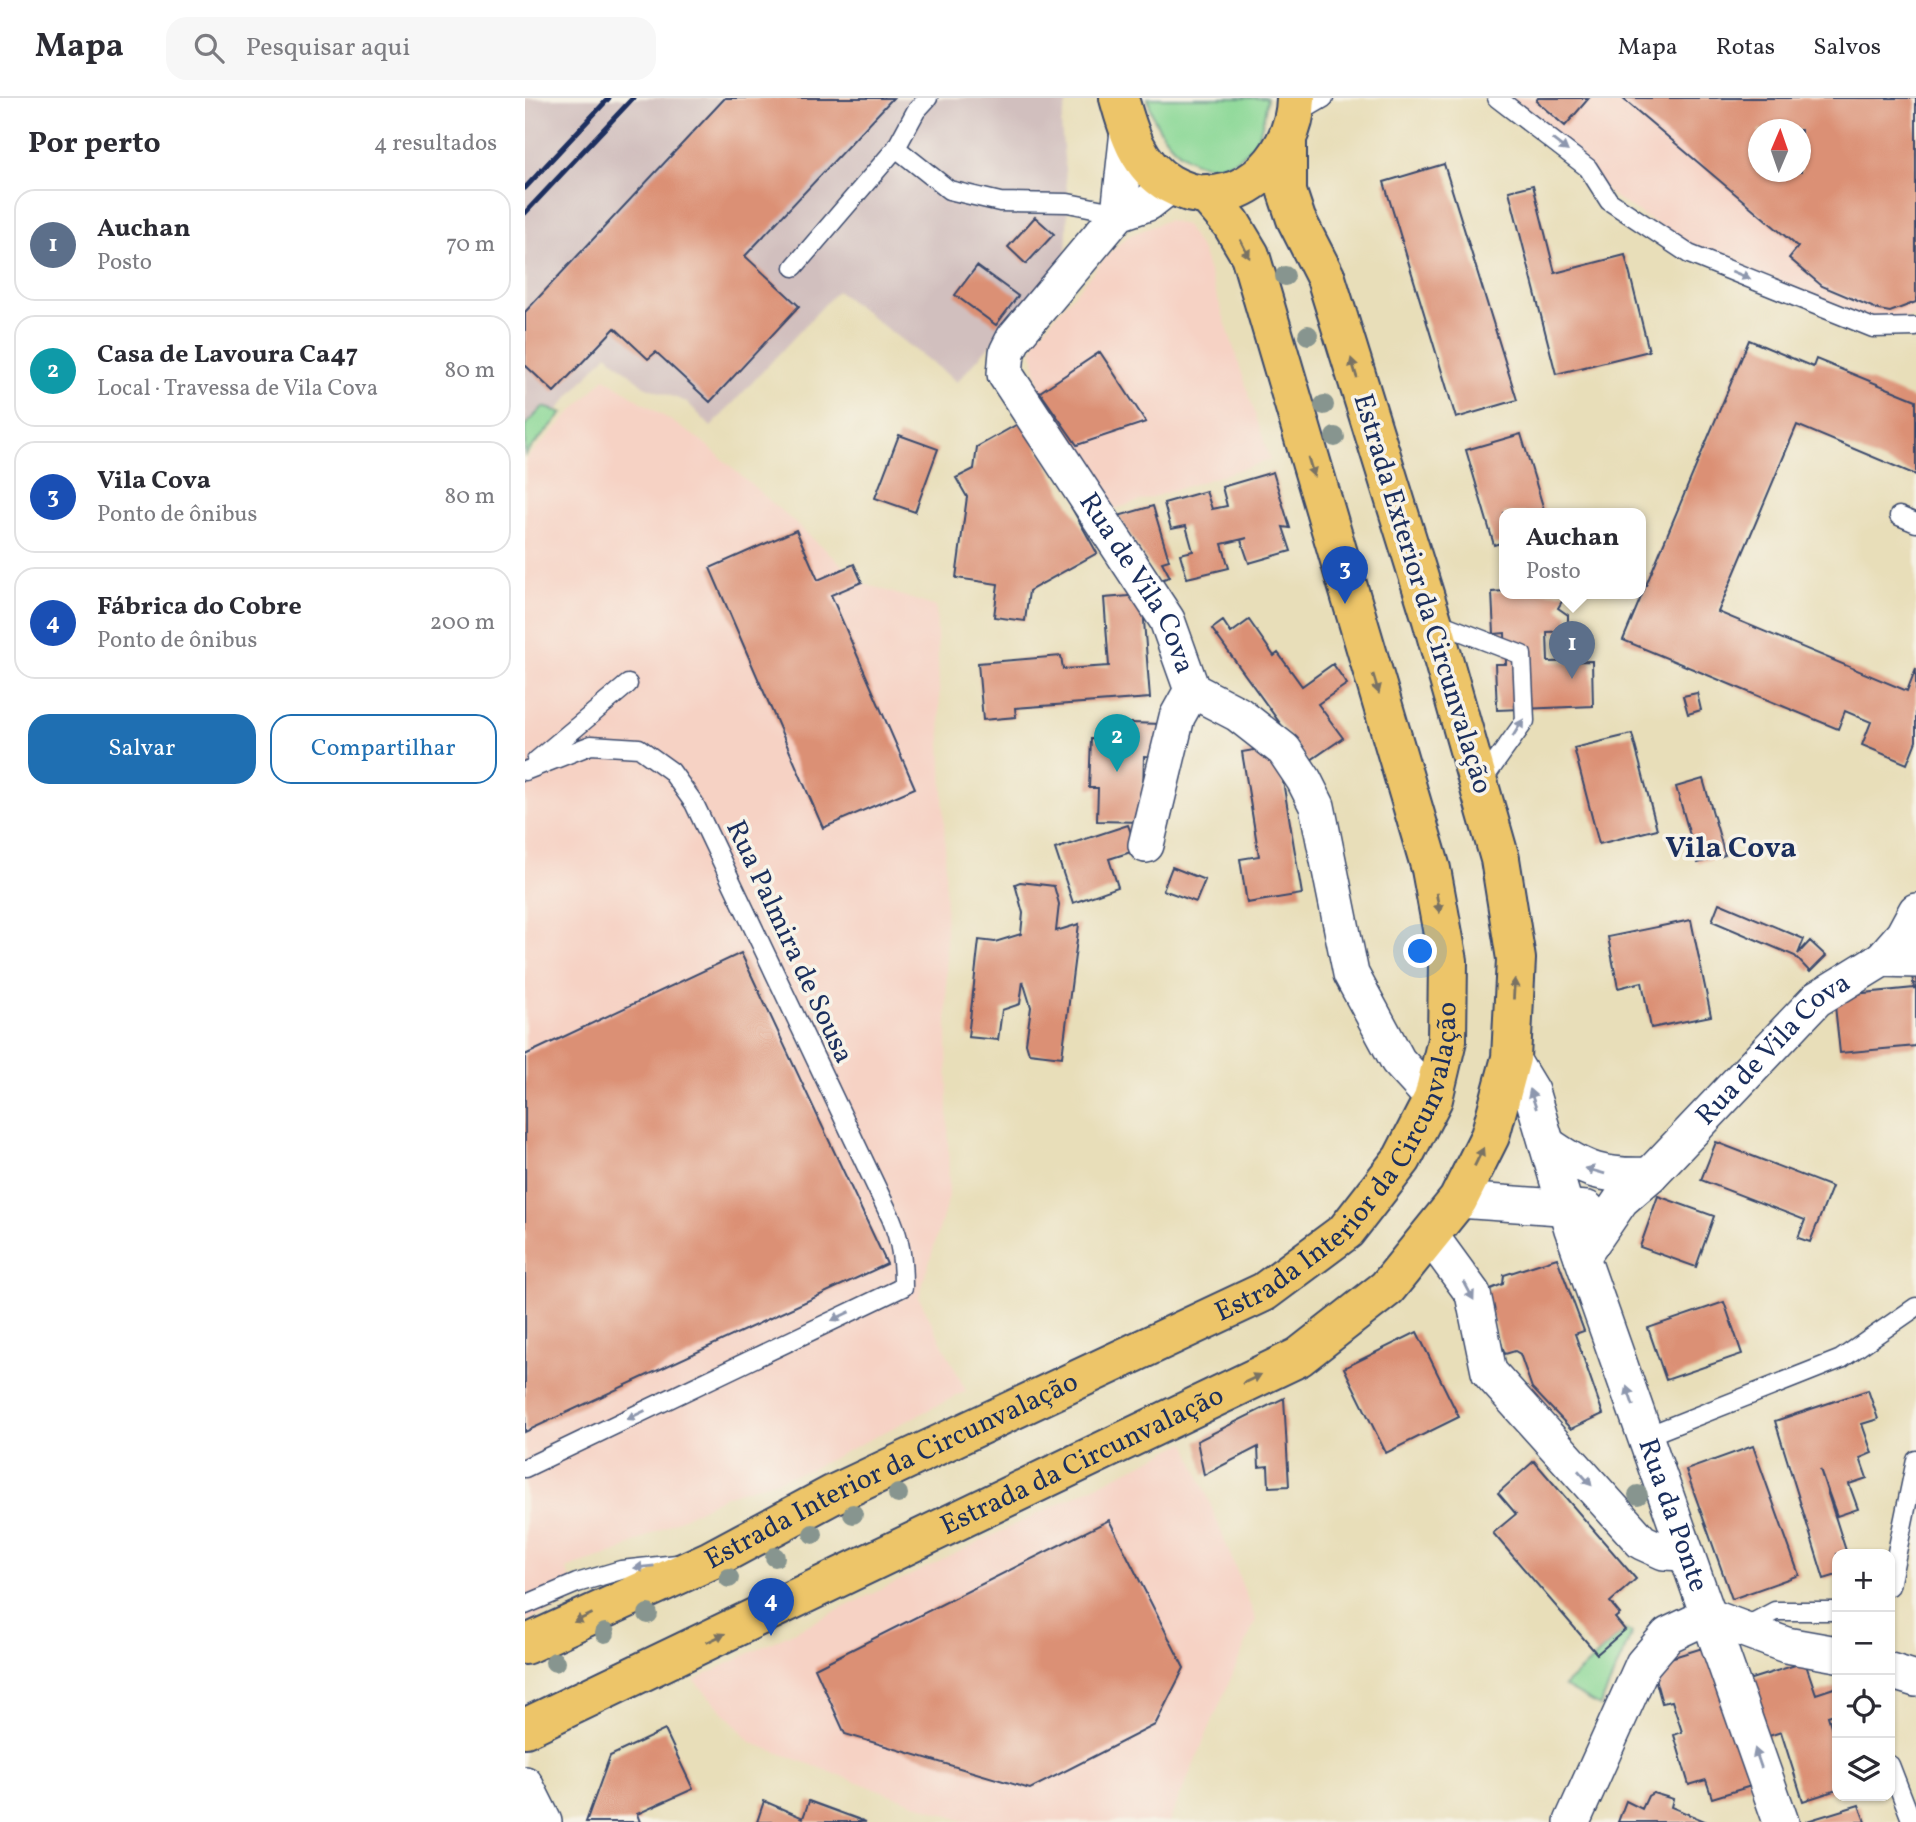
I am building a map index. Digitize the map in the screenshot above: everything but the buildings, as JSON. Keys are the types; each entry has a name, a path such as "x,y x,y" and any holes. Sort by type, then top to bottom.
{"main road":[{"path":"1123,114 1145,161 1189,189 1243,187 1268,171 1300,113"},
{"name":"Estrada Exterior da Circunvalação","path":"1300,113 1287,192 1296,219 1326,278 1432,620 1500,859 1516,960 1511,1058"},
{"name":"Estrada Interior da Circunvalação","path":"529,1635 712,1560 832,1495 1264,1292 1346,1231 1402,1159 1433,1099 1447,1040 1448,961 1431,869 1250,255 1231,223 1189,189"},
{"name":"Estrada da Circunvalação","path":"525,1728 1299,1357 1387,1288 1458,1200 1490,1136 1511,1058"},
{"path":"525,1703 538,1708 566,1709"}],"street":[{"path":"1118,213 1123,114"},
{"name":"Rua de Vila Cova","path":"1189,189 1118,213 1014,338 1007,352 1005,374 1167,620 1192,690 1238,714 1284,750 1304,780 1317,806 1351,974 1398,1061 1433,1099"},
{"path":"1146,845 1177,717 1192,690"},
{"name":"Rua de Vila Cova","path":"1582,1256 1621,1200 1650,1175 1817,999 1899,960 1903,935 1916,911"},
{"name":"Rua da Ponte","path":"1511,1058 1531,1091 1582,1256 1781,1822"},
{"path":"1547,1144 1577,1166 1607,1174 1650,1175"},
{"path":"1458,1200 1566,1209"},
{"name":"Rua de Vila Cova","path":"1566,1209 1590,1209 1621,1200"},
{"path":"1430,1235 1473,1294 1489,1372 1642,1542 1664,1552 1685,1553"},
{"path":"1572,1822 1643,1664 1668,1635 1708,1616 1786,1646 1832,1653"},
{"path":"1895,1672 1916,1678"},
{"path":"525,1784 544,1822"}],"lane":[{"path":"794,267 896,148 916,111 928,98"},
{"path":"1503,100 1588,168 1609,201 1689,254 1873,328 1916,327"},
{"path":"896,148 949,190 1000,202 1067,203 1118,213"},
{"path":"1432,620 1522,655 1525,720 1480,784"},
{"path":"525,771 628,684"},
{"name":"Rua Palmira de Sousa","path":"525,771 591,744 639,748 671,771 694,803 891,1217 901,1243 902,1287 525,1468"},
{"path":"1644,1437 1841,1359 1916,1307"},
{"path":"1895,1562 1916,1460"},
{"path":"1740,1629 1775,1611 1832,1611"},
{"path":"1895,1779 1911,1822"}],"shaded area":[{"path":"525,98 1068,98 1061,124 1068,203 1066,260 957,382 837,291 711,427 687,402 644,386 607,354 525,447"},
{"path":"1511,98 1916,98 1916,316 1897,321 1869,322 1690,246 1611,195"},
{"path":"1168,220 1185,225 1203,253 1270,460 1115,509 1040,392 1032,351 1037,337 1111,251 1128,236"},
{"path":"605,378 702,441 863,583 936,607 945,844 949,1196 919,1297 966,1391 809,1470 725,1496 617,1552 566,1569 579,1598 525,1622 525,460"},
{"path":"1186,1442 1256,1620 1169,1822 966,1822 752,1743 694,1680"}],"green space":[{"path":"1148,98 1267,98 1261,129 1253,145 1237,159 1220,165 1203,165 1188,158 1162,133"},
{"path":"543,407 563,413 525,455 525,426"},
{"path":"1625,1630 1632,1633 1600,1706 1564,1686"}],"railway":[{"path":"525,188 609,98"},
{"path":"525,213 633,98"}],"place":[{"name":"Vila Cova","path":"1345,604"},
{"name":"Auchan","path":"1572,679"},
{"name":"Casa de Lavoura Ca47","path":"1117,772"},
{"name":"Fábrica do Cobre","path":"771,1636"}],"district":[{"name":"Vila Cova","path":"1731,849"}]}
